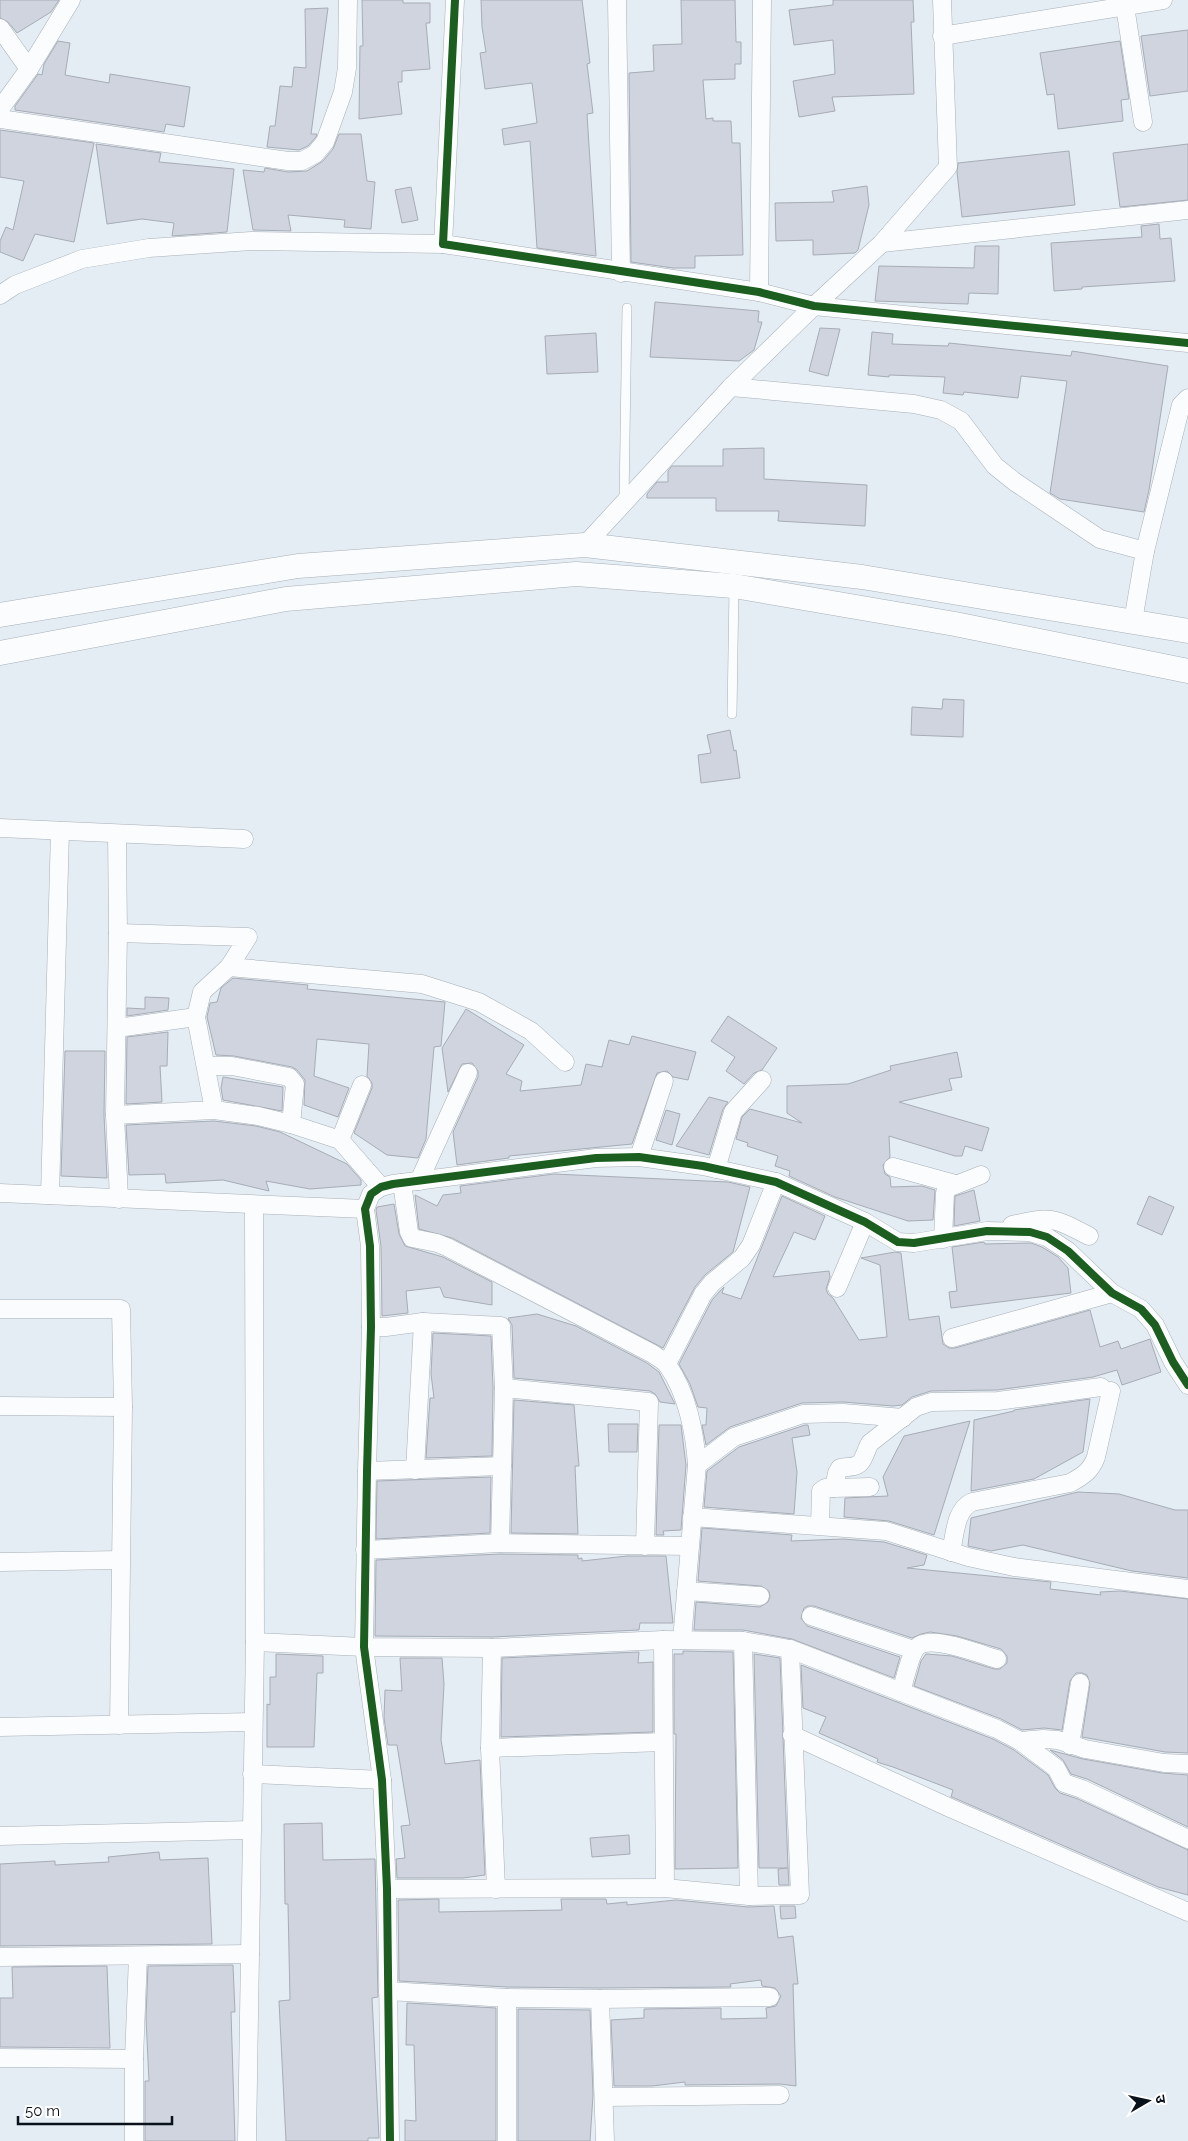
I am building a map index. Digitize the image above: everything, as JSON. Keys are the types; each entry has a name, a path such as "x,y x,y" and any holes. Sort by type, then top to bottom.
{"main road":[{"path":"0,615 298,566 585,545 862,577 1188,631"},
{"path":"0,652 286,599 576,574 734,586 955,624 1188,671"}],"street":[{"path":"0,109 29,69 71,0"},
{"path":"0,119 302,161 315,154 325,142 343,92 347,68 348,0"},
{"path":"443,244 455,0"},
{"path":"617,0 621,273"},
{"path":"759,292 762,0"},
{"path":"585,545 731,387 882,243 948,167 942,0"},
{"path":"942,36 1124,2 1163,0"},
{"path":"1124,2 1143,122"},
{"path":"0,28 29,69"},
{"path":"882,243 1188,210"},
{"path":"0,295 16,285 82,259 149,248 251,241 443,244 621,273 759,292 814,306 1188,343"},
{"path":"731,387 914,404 941,410 961,421 995,466 1015,482 1100,539 1145,551"},
{"path":"1133,621 1145,551 1181,405 1188,398"},
{"path":"0,828 244,838"},
{"path":"50,1195 60,830"},
{"path":"117,834 118,933 115,1115 119,1199"},
{"path":"118,933 248,936 229,966 202,992 196,1017 214,1110"},
{"path":"229,966 422,984 479,1002 531,1031 565,1062"},
{"path":"117,1028 196,1017"},
{"path":"206,1066 232,1066 289,1077 295,1084 291,1124"},
{"path":"468,1073 411,1182 409,1232 412,1238 447,1247 653,1354 667,1364 681,1388 696,1446 682,1640"},
{"path":"716,1169 733,1112 762,1080"},
{"path":"639,1157 664,1081"},
{"path":"340,1140 362,1086"},
{"path":"115,1115 214,1110 258,1116 291,1124 340,1140 381,1187"},
{"path":"390,2141 388,1888 382,1780 364,1647 366,1471 371,1327 370,1246 366,1209 371,1194 381,1187 411,1182 596,1158 639,1157 716,1169 776,1182 865,1222 898,1242 914,1243 943,1239 1049,1218 1060,1220 1089,1236"},
{"path":"894,1168 955,1184"},
{"path":"943,1239 945,1193 948,1188 955,1184 981,1175"},
{"path":"667,1364 702,1294 742,1258 751,1245 776,1182"},
{"path":"0,1192 254,1206 366,1209"},
{"path":"247,2141 252,1774 256,1642 254,1206"},
{"path":"837,1288 865,1222"},
{"path":"987,1231 1030,1232 1047,1237 1068,1251 1112,1293 1141,1309 1155,1325 1173,1362 1188,1385"},
{"path":"952,1338 1112,1293"},
{"path":"0,1309 121,1309 123,1407 119,1725"},
{"path":"371,1327 386,1328 423,1322 501,1326 504,1388 500,1543"},
{"path":"415,1470 423,1322"},
{"path":"504,1388 649,1402 645,1546"},
{"path":"834,1488 840,1468 858,1465 862,1461 865,1450 870,1443 916,1408 931,1402 998,1401 1106,1389 1096,1457 1084,1476 1070,1483 972,1502 965,1506 960,1512 951,1552"},
{"path":"0,1406 123,1407"},
{"path":"696,1465 734,1437 804,1414 843,1413 903,1418"},
{"path":"366,1471 502,1466"},
{"path":"820,1525 820,1491 825,1488 870,1487"},
{"path":"692,1517 886,1531 951,1552 1014,1568 1188,1590"},
{"path":"365,1550 500,1543 688,1546"},
{"path":"0,1562 120,1560"},
{"path":"686,1591 760,1596"},
{"path":"811,1616 914,1650"},
{"path":"663,1640 665,1888"},
{"path":"256,1642 364,1647 492,1648 682,1640 744,1641 790,1649 997,1730 1020,1741 1056,1768 1064,1783 1082,1788 1188,1838"},
{"path":"744,1641 749,1896"},
{"path":"901,1692 914,1650 920,1644 930,1642 996,1659"},
{"path":"492,1648 490,1748 496,1889"},
{"path":"388,1888 665,1888 749,1896 800,1895 790,1649"},
{"path":"1070,1745 1080,1683"},
{"path":"0,1727 253,1722"},
{"path":"792,1735 948,1807 1188,1912"},
{"path":"1020,1741 1058,1740 1070,1745 1164,1763 1188,1764"},
{"path":"490,1748 663,1742"},
{"path":"252,1774 382,1780"},
{"path":"0,1836 251,1830"},
{"path":"0,1957 250,1954"},
{"path":"134,2141 134,2059 138,1956"},
{"path":"388,1992 506,1998 770,1997"},
{"path":"506,1998 507,2141"},
{"path":"600,1999 605,2141"},
{"path":"0,2058 134,2059"},
{"path":"604,2097 780,2095"}],"lane":[{"path":"624,503 627,308"},
{"path":"732,714 734,586"}],"building":[{"path":"0,0 59,0 51,12 17,33 8,22 0,18"},
{"path":"362,0 403,0 403,3 430,3 430,23 426,23 430,69 402,71 402,82 398,82 402,114 359,119 360,46 363,46"},
{"path":"481,0 582,0 590,63 587,64 593,113 587,114 596,256 537,248 530,141 504,145 502,129 537,123 532,83 485,89 480,53 486,52 482,27"},
{"path":"681,0 735,0 736,42 741,42 741,64 735,64 735,79 703,80 706,119 713,118 713,121 731,121 732,143 740,143 743,255 695,256 695,268 673,268 631,262 629,73 654,71 653,45 682,44"},
{"path":"833,0 913,0 914,22 911,22 914,94 832,97 835,111 799,117 793,81 835,74 833,40 794,45 789,10 833,5"},
{"path":"328,8 311,134 317,134 316,137 308,146 299,150 267,147 270,126 275,126 280,86 292,87 294,67 306,68 305,9"},
{"path":"1188,30 1188,91 1150,96 1141,36"},
{"path":"58,41 70,43 65,75 109,83 110,74 190,87 184,127 166,124 164,132 15,110 15,106 38,74 42,75 44,64"},
{"path":"1120,41 1129,99 1121,100 1123,121 1058,129 1054,94 1047,95 1040,53"},
{"path":"0,130 94,143 74,242 35,234 23,261 0,252 0,241 6,227 13,230 24,181 0,177"},
{"path":"339,134 361,134 367,181 375,182 371,229 344,227 345,220 288,215 291,231 253,230 243,170 264,172 265,168 288,172 307,171 323,161 333,149"},
{"path":"96,144 161,153 159,162 234,169 227,232 172,236 174,223 142,219 107,224"},
{"path":"1188,144 1188,200 1120,207 1113,153"},
{"path":"1069,151 1075,205 962,217 957,172 958,163"},
{"path":"867,186 869,205 858,250 855,253 813,255 813,240 776,241 775,203 834,202 832,191"},
{"path":"411,187 418,220 402,223 395,190"},
{"path":"1159,224 1160,239 1171,238 1175,281 1082,287 1082,289 1054,291 1051,243 1142,237 1141,226"},
{"path":"975,246 999,246 998,294 969,293 968,304 875,301 879,266 974,268"},
{"path":"655,302 759,311 758,322 762,322 754,350 739,361 650,357"},
{"path":"820,328 840,329 828,376 809,371"},
{"path":"872,332 893,334 892,344 948,346 949,343 1071,356 1072,351 1168,366 1144,512 1060,499 1050,493 1067,381 1021,376 1018,398 964,392 963,395 943,393 945,377 868,375"},
{"path":"596,333 598,372 547,374 545,336"},
{"path":"764,448 764,479 867,485 865,526 778,521 779,511 716,511 716,498 647,498 647,494 657,482 668,482 668,471 672,466 723,466 723,449"},
{"path":"943,699 964,700 963,737 911,735 912,707 942,709"},
{"path":"730,730 734,751 736,750 740,778 701,783 698,755 711,753 707,735"},
{"path":"233,978 308,985 307,989 445,1002 441,1046 434,1047 426,1139 418,1158 387,1155 354,1133 372,1088 372,1083 367,1076 369,1044 317,1039 314,1076 349,1088 338,1117 304,1105 305,1080 292,1067 234,1056 216,1055 207,1017 210,1003 217,1002 221,988"},
{"path":"145,997 169,998 168,1010 127,1016 127,1008 145,1009"},
{"path":"466,1009 524,1045 506,1074 522,1081 520,1091 581,1085 586,1064 602,1067 609,1040 629,1045 632,1036 696,1052 688,1080 673,1077 667,1071 657,1073 632,1144 509,1156 509,1158 457,1165 453,1132 478,1077 478,1071 472,1063 462,1064 448,1092 442,1048"},
{"path":"728,1016 777,1048 762,1070 754,1073 744,1084 726,1071 735,1057 711,1041"},
{"path":"168,1032 167,1066 160,1066 162,1102 126,1104 127,1037"},
{"path":"65,1051 105,1051 104,1115 107,1178 61,1176"},
{"path":"957,1052 962,1077 949,1079 952,1090 899,1102 989,1128 982,1151 965,1146 962,1156 955,1156 889,1136 890,1157 883,1165 885,1174 890,1177 891,1187 922,1186 935,1190 933,1220 908,1221 835,1197 789,1176 790,1171 775,1166 778,1156 747,1146 748,1143 736,1139 742,1117 750,1109 802,1123 787,1113 787,1086 848,1084 891,1070 890,1066"},
{"path":"223,1077 283,1087 282,1111 223,1100 221,1088"},
{"path":"709,1097 728,1102 723,1109 709,1155 676,1146"},
{"path":"666,1110 680,1114 672,1145 656,1140"},
{"path":"214,1121 256,1126 280,1132 347,1164 361,1180 361,1185 310,1189 266,1181 269,1191 223,1180 166,1183 165,1174 129,1175 126,1125"},
{"path":"554,1174 728,1182 750,1187 733,1252 705,1275 695,1287 663,1348 452,1238 419,1229 415,1195 437,1206 443,1195 461,1193 460,1186"},
{"path":"974,1190 980,1221 954,1226 955,1196"},
{"path":"782,1196 825,1216 815,1240 794,1232 773,1277 829,1271 830,1277 826,1289 828,1294 833,1298 859,1340 887,1337 880,1265 861,1258 895,1252 901,1253 909,1320 939,1316 943,1344 949,1348 955,1348 1090,1310 1100,1347 1118,1341 1121,1349 1150,1339 1161,1372 1122,1385 1117,1370 1093,1377 997,1390 931,1391 912,1397 902,1405 893,1406 843,1402 802,1403 730,1427 706,1445 702,1425 706,1425 707,1408 698,1407 690,1384 679,1364 712,1300 720,1291 724,1287 722,1293 741,1299"},
{"path":"1149,1196 1174,1207 1162,1235 1137,1224"},
{"path":"394,1204 399,1234 405,1246 443,1257 492,1282 492,1305 444,1297 440,1287 406,1291 408,1313 382,1316 381,1246 376,1210 377,1207"},
{"path":"984,1242 985,1244 1031,1243 1042,1247 1058,1257 1068,1268 1071,1293 951,1308 949,1292 957,1291 952,1247"},
{"path":"537,1314 576,1326 647,1363 659,1372 675,1404 660,1402 655,1394 650,1391 514,1378 512,1325 508,1318"},
{"path":"433,1333 491,1336 493,1388 492,1456 426,1458 430,1398 434,1398 431,1374"},
{"path":"1090,1399 1083,1452 1034,1479 971,1491 974,1420 1014,1410"},
{"path":"514,1400 574,1405 579,1466 575,1466 578,1534 511,1533"},
{"path":"970,1421 934,1535 889,1521 844,1517 845,1498 888,1496 883,1477 904,1436"},
{"path":"608,1424 638,1424 637,1452 609,1452"},
{"path":"659,1425 681,1425 686,1465 681,1530 663,1531 664,1535 656,1535"},
{"path":"808,1425 810,1435 792,1438 797,1472 794,1514 704,1507 707,1471 739,1447"},
{"path":"491,1477 490,1533 376,1539 377,1481"},
{"path":"1078,1492 1119,1494 1175,1510 1188,1510 1188,1578 1132,1571 1023,1545 991,1551 968,1546 971,1518"},
{"path":"702,1528 792,1535 791,1541 843,1539 884,1542 927,1555 924,1565 907,1568 1051,1582 1050,1589 1101,1595 1100,1592 1120,1591 1188,1599 1188,1753 1165,1752 1082,1737 1090,1684 1087,1675 1082,1673 1076,1673 1070,1681 1062,1730 1044,1728 1022,1730 1001,1719 914,1686 921,1661 926,1654 952,1656 994,1669 1000,1669 1007,1663 1007,1656 1001,1649 957,1636 930,1632 912,1638 814,1606 804,1608 801,1618 807,1626 900,1657 894,1678 792,1639 743,1630 694,1630 696,1602 760,1607 768,1602 770,1597 769,1591 761,1586 698,1581"},
{"path":"500,1554 578,1555 578,1559 582,1558 582,1561 627,1556 666,1556 673,1623 640,1623 639,1630 492,1637 375,1636 376,1560"},
{"path":"683,1651 733,1652 738,1868 675,1869 676,1734 674,1734 674,1654 683,1654"},
{"path":"639,1652 638,1663 653,1662 653,1732 501,1737 502,1658"},
{"path":"276,1654 323,1656 323,1673 317,1673 314,1747 267,1747 267,1704 270,1705 270,1677 276,1677"},
{"path":"754,1654 780,1658 788,1868 759,1868"},
{"path":"400,1658 442,1658 444,1684 441,1740 445,1764 480,1760 485,1875 463,1878 397,1878 396,1859 405,1858 401,1826 410,1825 397,1745 388,1745 384,1718 385,1690 402,1691"},
{"path":"801,1665 993,1739 1014,1750 1048,1775 1060,1793 1078,1799 1188,1850 1188,1895 1158,1887 951,1797 953,1790 877,1762 878,1759 819,1733 826,1717 803,1708"},
{"path":"1050,1750 1083,1759 1162,1773 1188,1775 1188,1827 1087,1779 1071,1774 1063,1760"},
{"path":"322,1823 323,1860 375,1859 378,1997 372,1998 379,2138 368,2138 368,2141 286,2141 279,2001 290,2000 288,1904 285,1904 284,1824"},
{"path":"629,1835 630,1854 592,1857 590,1838"},
{"path":"159,1852 160,1860 208,1858 212,1944 0,1946 0,1864 55,1861 55,1865 109,1862 108,1857"},
{"path":"788,1868 789,1885 779,1885 778,1869"},
{"path":"439,1899 439,1912 562,1910 561,1899 606,1899 607,1904 627,1902 627,1905 676,1900 748,1907 774,1906 778,1938 793,1936 798,1984 793,1984 796,2086 780,2084 685,2085 685,2082 652,2086 614,2086 611,2020 644,2018 644,2009 721,2008 721,2019 767,2018 766,2008 776,2006 781,1996 775,1988 762,1986 761,1980 730,1984 731,1987 596,1988 507,1987 399,1981 398,1900"},
{"path":"780,1906 795,1906 796,1918 781,1919"},
{"path":"233,1965 235,2012 231,2012 235,2141 145,2141 145,2081 149,2081 146,2018 148,1966"},
{"path":"107,1966 110,2048 0,2047 0,1998 13,1998 12,1967"},
{"path":"407,2003 496,2008 496,2141 405,2141 405,2120 416,2121 414,2045 406,2045"},
{"path":"518,2009 590,2010 593,2095 590,2141 518,2141"}],"cycle path":[{"path":"455,0 443,244 759,292 814,306 1188,343"},
{"path":"390,2141 387,1889 382,1780 364,1647 371,1327 370,1246 365,1209 371,1194 381,1187 393,1184 596,1158 639,1157 703,1166 776,1182 865,1222 898,1242 914,1243 987,1231 1030,1232 1047,1237 1068,1251 1112,1293 1141,1309 1155,1325 1173,1362 1188,1385"}]}
